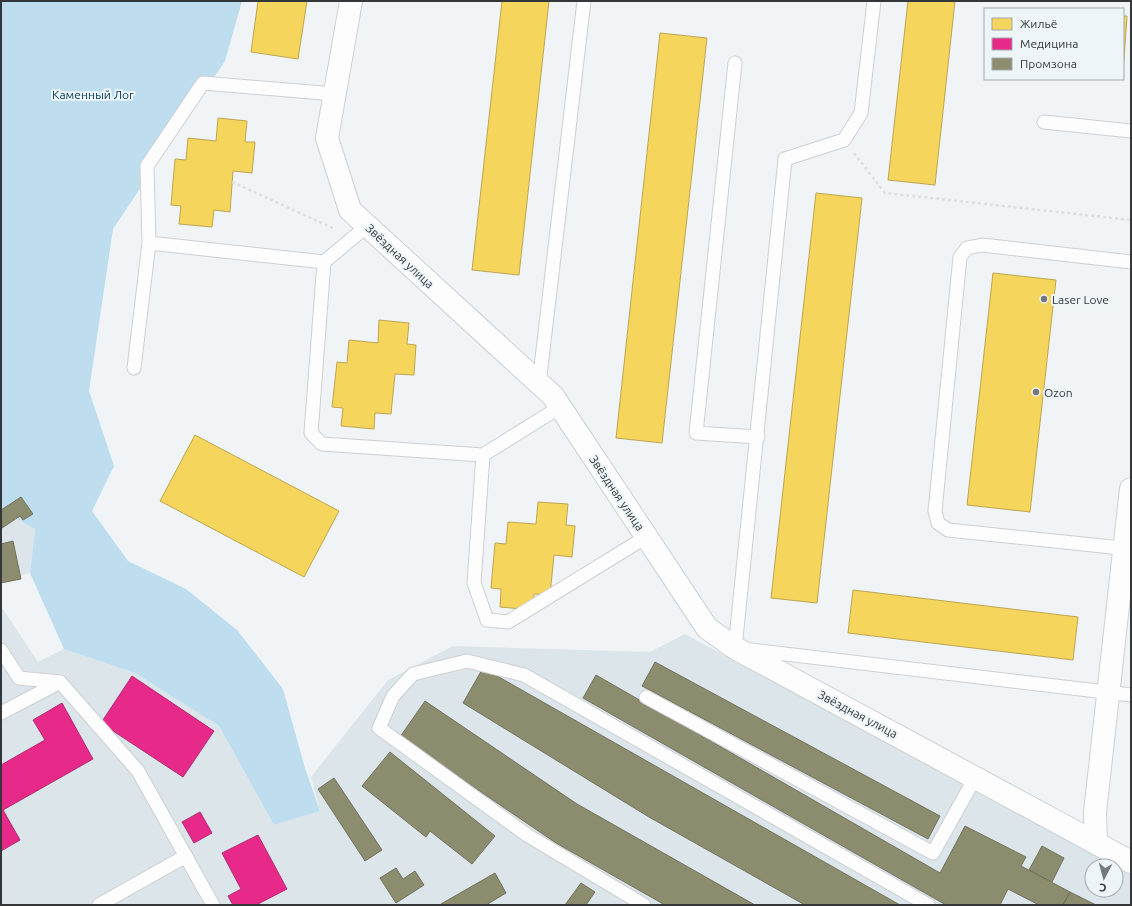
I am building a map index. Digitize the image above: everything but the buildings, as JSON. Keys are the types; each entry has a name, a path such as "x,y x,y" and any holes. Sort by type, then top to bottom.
{"street":[{"name":"Звёздная улица","path":"351,1 327,138 350,210 360,232 553,396 707,628 735,648 1131,862"},
{"path":"1096,843 1095,812 1108,692 1128,549 1131,488"}],"lane":[{"path":"539,384 584,1"},
{"path":"874,1 861,113 844,140 785,159 758,437 735,648 1131,695"},
{"path":"735,63 696,433 758,437"},
{"path":"134,368 149,243 147,166 203,83 335,94"},
{"path":"1044,122 1131,131"},
{"path":"360,232 324,262 311,433 322,444 483,455 560,407"},
{"path":"149,243 324,262"},
{"path":"1128,549 948,530 938,523 935,511 960,257 967,248 982,245 1131,262"},
{"path":"483,455 474,584 487,620 508,622 646,537"},
{"path":"1,650 19,678 60,682 138,770 213,905"},
{"path":"644,905 527,835 379,728 393,696 413,674 467,661 524,675 928,905"},
{"path":"1,712 60,682"},
{"path":"646,697 933,853 975,778"},
{"path":"99,905 186,856"}],"path":[{"path":"844,140 884,193 1131,220"},
{"path":"232,182 360,232"}],"shaded area":[{"path":"1,510 35,528 30,573 1,582"},
{"path":"1,606 38,662 64,649 135,673 219,726 274,825 320,811 311,777 388,680 453,646 650,652 685,634 1101,858 1084,858 1084,898 1124,898 1124,870 1131,874 1131,905 1,905"}],"green space":[{"name":"Каменный Лог","path":"1,1 242,1 225,61 113,229 89,391 114,466 92,511 128,561 186,589 237,630 283,689 305,768 320,811 274,825 219,726 135,673 64,649 30,573 35,529 1,510"}],"place":[{"name":"Laser Love","path":"1044,299"},
{"name":"Ozon","path":"1036,392"}]}
